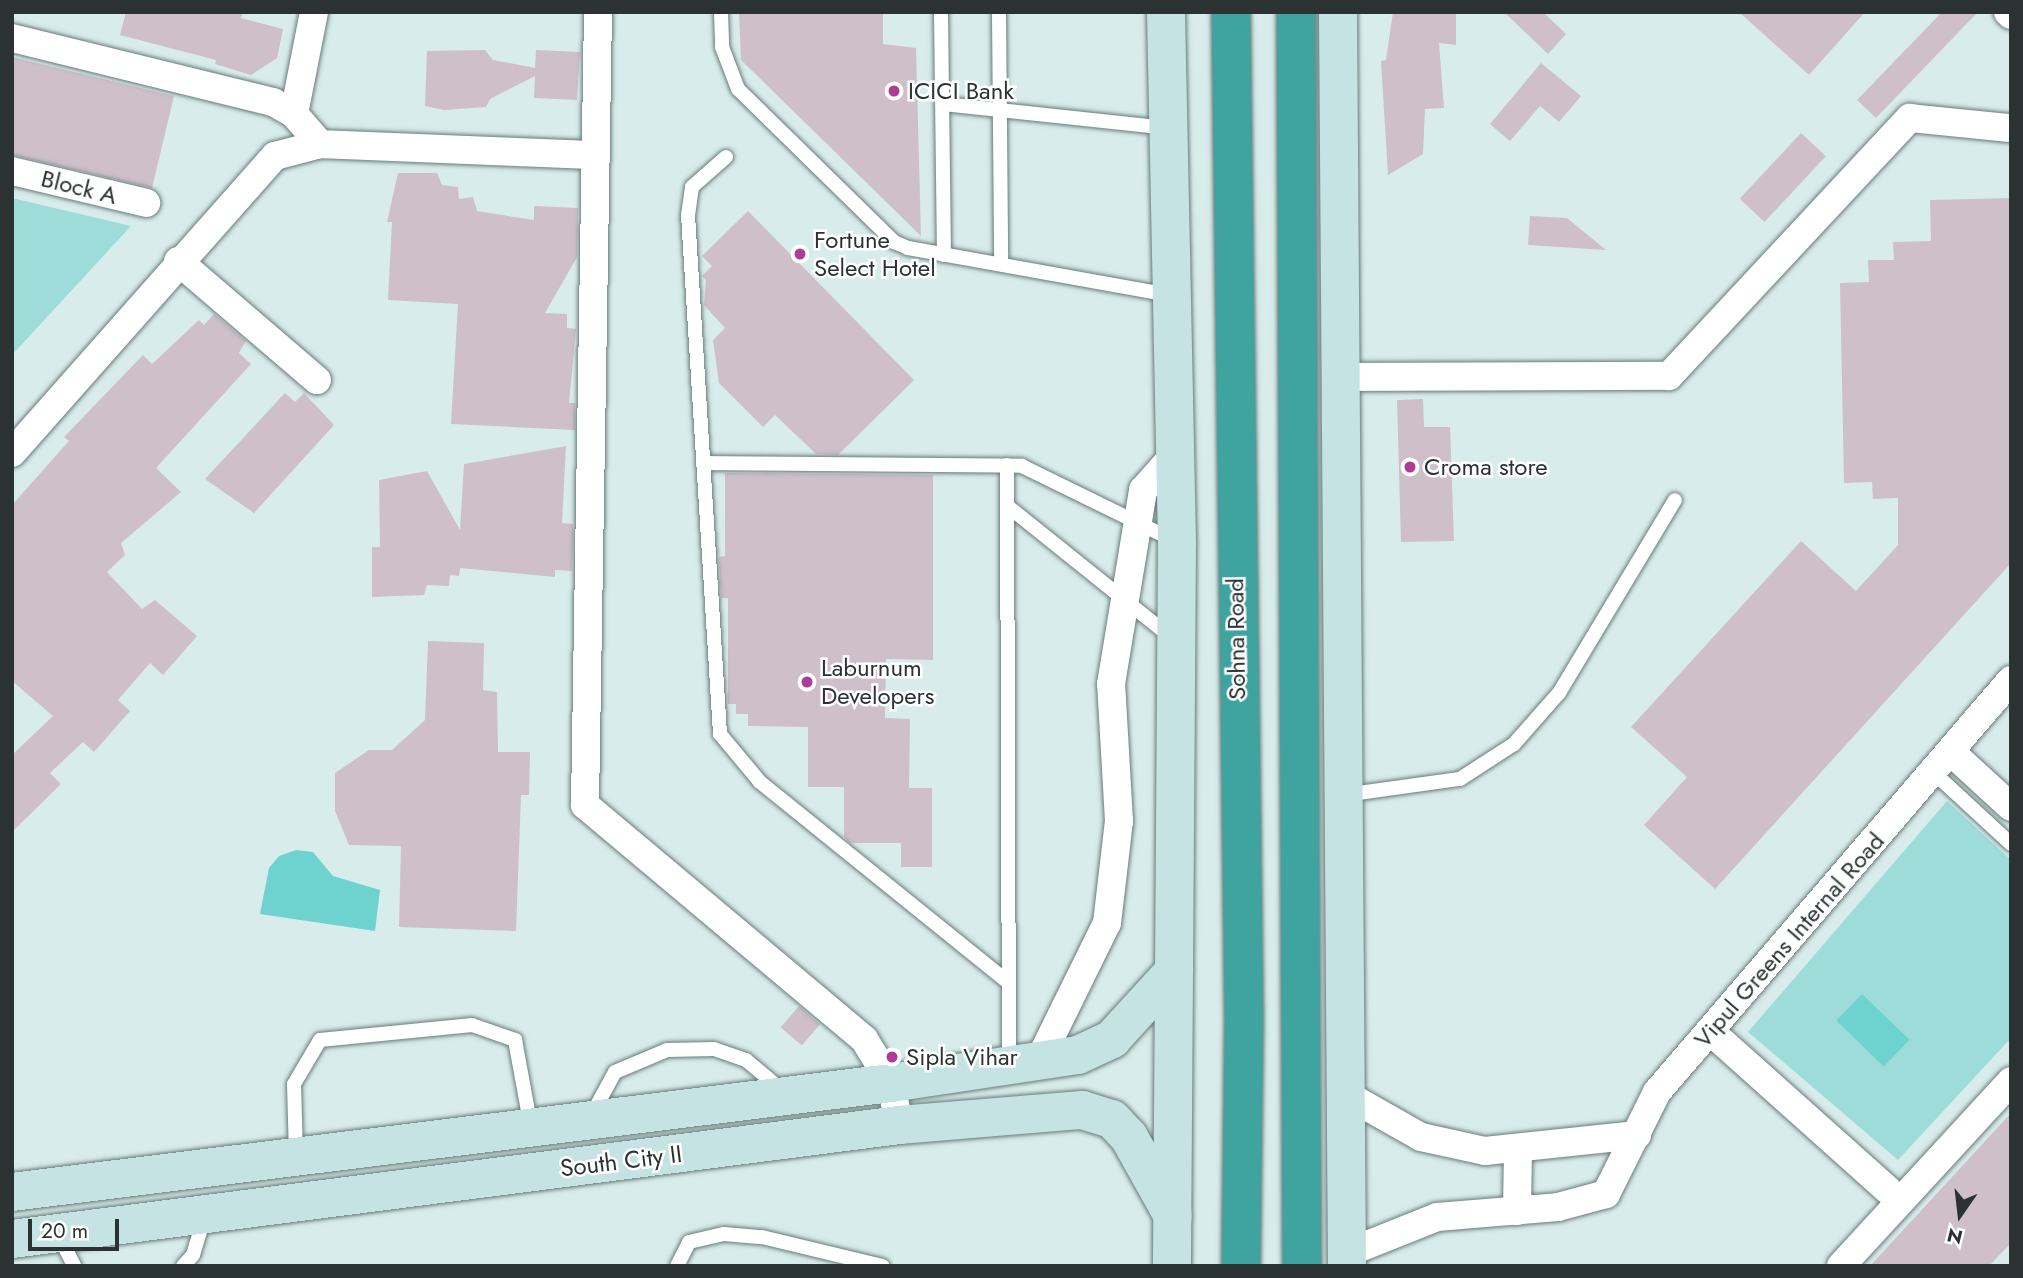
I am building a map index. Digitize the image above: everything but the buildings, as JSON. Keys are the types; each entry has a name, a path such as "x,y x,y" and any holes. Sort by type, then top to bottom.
{"highway":[{"name":"Sohna Road","path":"1231,12 1244,1020 1241,1266"},
{"path":"1296,12 1301,1266"}],"main road":[{"path":"1166,12 1177,543 1173,639 1172,1266"},
{"path":"1338,12 1347,1260"},
{"name":"South City II","path":"12,1192 891,1083 1078,1055 1112,1039 1174,971"},
{"name":"South City II","path":"12,1239 66,1249 205,1214 899,1125 1069,1110 1112,1119 1129,1137 1174,1218"}],"street":[{"path":"294,114 314,12"},
{"path":"598,12 585,806 864,1038 891,1083 899,1125"},
{"path":"12,38 273,102 294,114 320,144"},
{"path":"1342,377 1669,376 1910,118 2008,128"},
{"path":"12,453 178,261 275,156 320,144 596,155"},
{"name":"Block A","path":"12,171 146,203"},
{"path":"178,261 317,380"},
{"path":"1024,1064 1107,923 1119,821 1111,684 1127,602 1143,489 1175,453"},
{"name":"Vipul Greens Internal Road","path":"1517,1211 1590,1202 1606,1194 1657,1093 2011,680"},
{"path":"1942,762 2011,807"},
{"path":"1710,1031 1899,1201"},
{"path":"1841,1266 2011,1081"},
{"path":"1345,1094 1420,1137 1485,1151 1637,1135"},
{"path":"1347,1260 1437,1217 1517,1211 1518,1148"}],"lane":[{"path":"721,12 722,47 738,89 875,228 908,248 1172,295"},
{"path":"941,12 944,255"},
{"path":"999,12 1001,263"},
{"path":"943,104 1168,128"},
{"path":"726,157 698,180 689,199 720,734 760,782 1007,981"},
{"path":"704,463 1007,466 1035,471 1177,543"},
{"path":"1007,466 1010,508 1007,981 1024,1064"},
{"path":"1343,795 1460,779 1514,744 1559,693 1675,500"},
{"path":"1010,508 1173,639"},
{"path":"1942,762 2011,844"},
{"path":"296,1157 294,1084 320,1040 472,1025 515,1040 531,1128"},
{"path":"589,1120 615,1072 667,1050 715,1049 746,1060 789,1096"},
{"path":"183,1266 193,1255 205,1214"},
{"path":"677,1266 689,1242 724,1234 762,1237 883,1266"}],"shaded area":[{"path":"12,198 131,226 12,355"},
{"path":"1947,801 2011,860 2011,1038 1898,1160 1748,1032"},
{"path":"296,850 313,852 333,876 380,890 375,931 260,914 269,868 279,856"},
{"path":"1862,994 1909,1040 1884,1066 1836,1021"}],"place":[{"name":"ICICI Bank","path":"894,91"},
{"name":"Fortune Select Hotel","path":"800,254"},
{"name":"Croma store","path":"1410,467"},
{"name":"Laburnum Developers","path":"807,682"},
{"name":"Sipla Vihar","path":"892,1057"}]}
